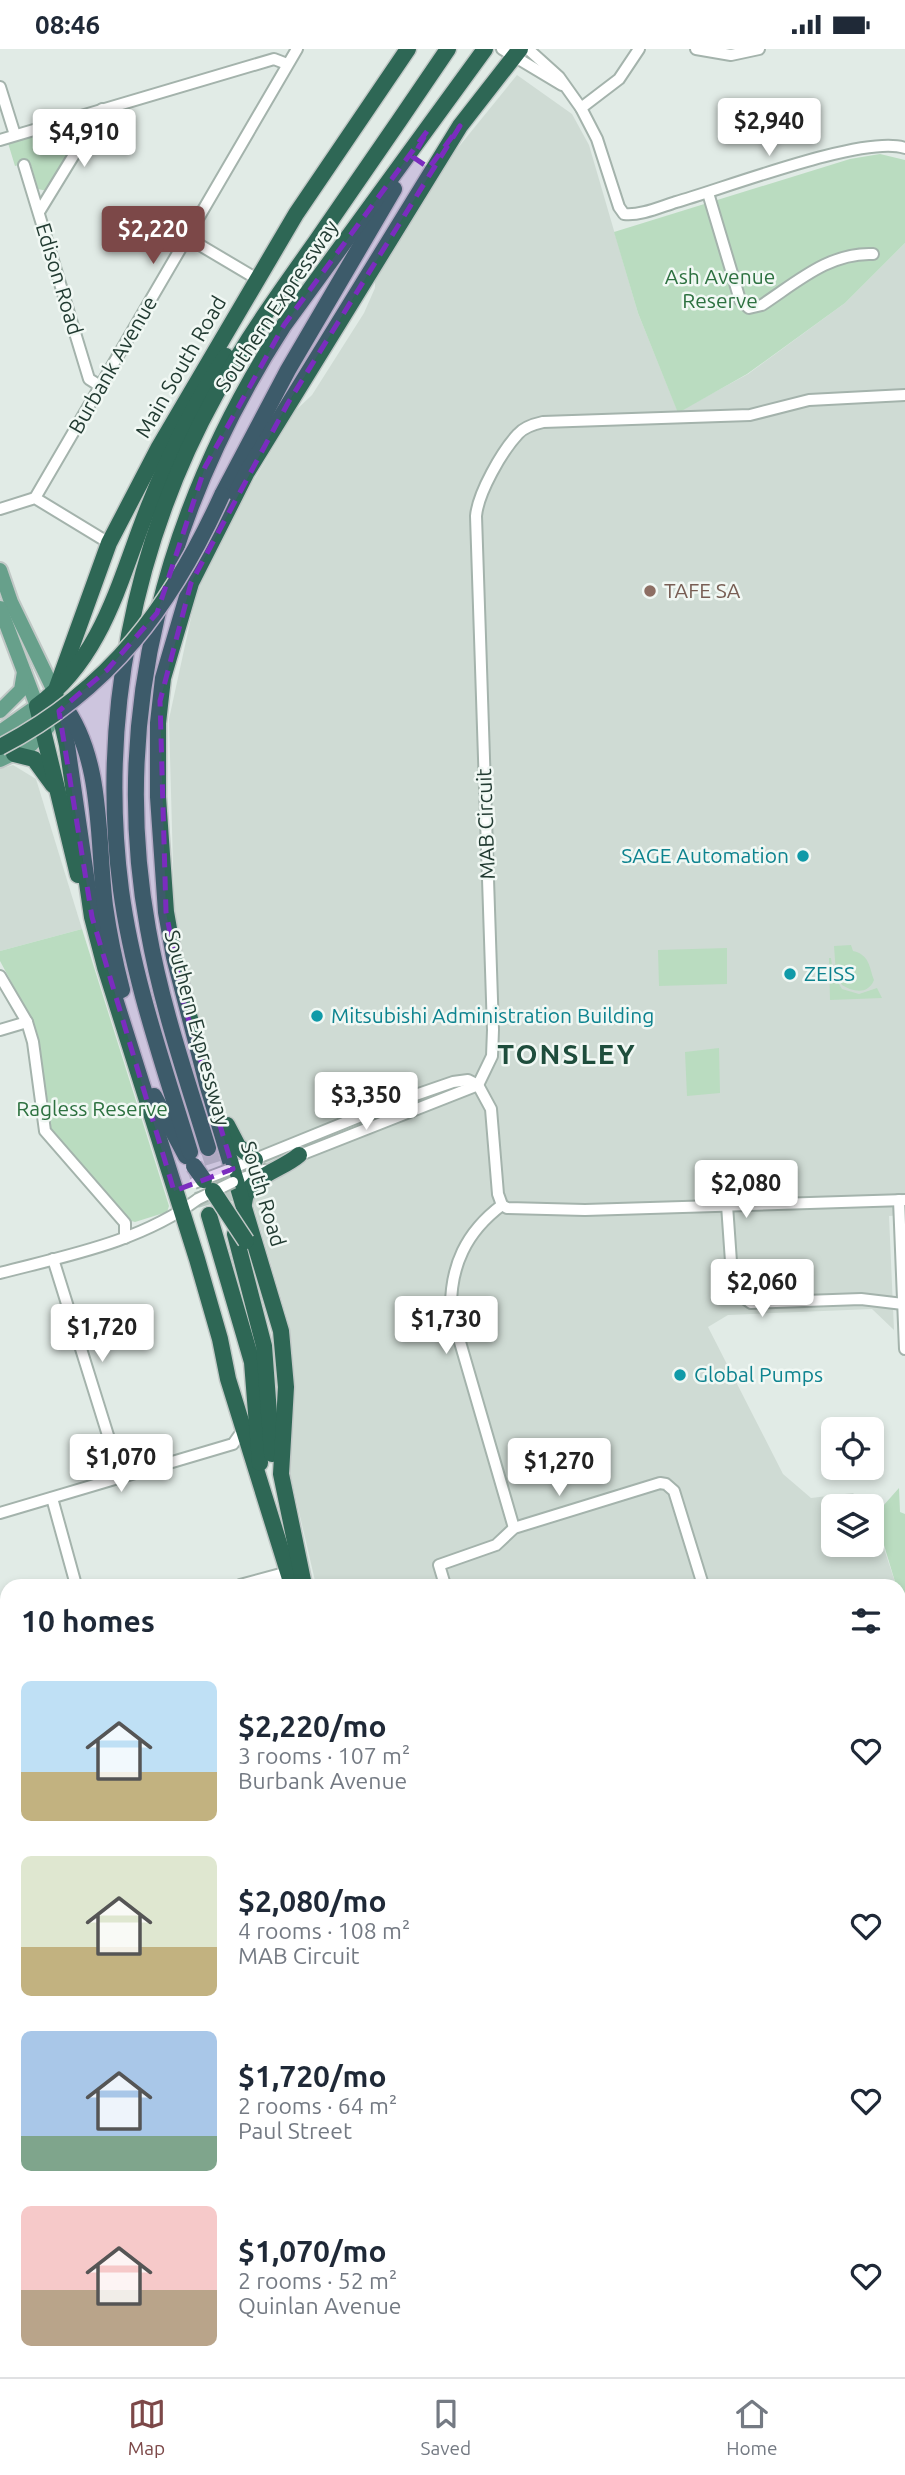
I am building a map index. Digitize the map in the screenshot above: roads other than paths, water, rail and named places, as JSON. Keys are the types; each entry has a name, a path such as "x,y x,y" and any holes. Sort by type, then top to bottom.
{"highway":[{"name":"Main South Road","path":"55,694 109,543 159,447 257,279 332,158 408,49"},
{"name":"Southern Expressway","path":"190,1152 162,1062 125,915 115,807 118,713 138,590 167,498 214,397 264,317 448,49"},
{"name":"Southern Expressway","path":"208,1149 158,979 140,867 138,745 154,629 192,499 242,393 284,325 485,49"},
{"path":"288,370 300,360 375,244 514,51"},
{"path":"35,699 55,694 80,664 103,626 164,470 216,372 262,303 399,122"},
{"name":"South Road","path":"293,1573 296,1539 281,1474 286,1387 284,1350 270,1287 233,1176 184,1003 166,912 158,797 158,723 169,651 196,570 288,403 460,126"},
{"path":"5,754 107,670 140,636 177,584 288,370 428,130"},
{"path":"154,629 150,771 153,837 166,912"},
{"path":"55,694 73,720 89,766 106,907 118,975 149,1081 166,1124 270,1287"},
{"name":"South Road","path":"55,694 67,745 92,917"},
{"name":"South Road","path":"35,699 75,862 121,1025 217,1328 250,1453 293,1573"},
{"path":"5,754 27,755 36,761 61,799"},
{"path":"215,1113 225,1122 243,1151 255,1160"},
{"path":"244,1204 251,1186 287,1166 299,1155"},
{"path":"209,1215 252,1362 263,1487"},
{"path":"240,1238 268,1374 275,1482 293,1573"}],"main road":[{"path":"0,570 11,602 55,694 53,716 45,732 5,754"},
{"path":"0,608 35,699 0,732"},
{"path":"0,711 21,690 24,671"}],"street":[{"name":"Burbank Avenue","path":"35,498 297,49"},
{"path":"581,108 619,79 639,49"},
{"path":"696,49 732,55 759,49"},
{"path":"514,51 562,85 581,108 597,139 618,207 624,214 708,193 855,148 881,144 905,148"},
{"path":"0,140 274,59 287,64"},
{"path":"0,86 15,135"},
{"path":"39,212 102,109"},
{"name":"Edison Road","path":"24,165 89,379 100,386"},
{"path":"708,193 740,300 749,308 762,305 835,257 855,253 873,254"},
{"path":"188,238 257,279"},
{"name":"MAB Circuit","path":"478,1084 492,1056 494,1030 477,516 477,503 485,486 519,433 542,422 750,415 808,400 905,395"},
{"path":"0,509 35,498 109,543"},
{"path":"0,976 27,1022 33,1042 45,1131 124,1222 127,1229 125,1238"},
{"path":"0,1030 27,1022"},
{"path":"233,1176 255,1160 453,1081 468,1080 478,1084 492,1109 498,1194 502,1205"},
{"path":"174,1191 204,1185 299,1155 478,1084"},
{"path":"0,1273 149,1230 182,1212 198,1199 204,1185"},
{"path":"502,1205 517,1210 902,1200 905,1349"},
{"path":"502,1205 478,1227 462,1250 453,1276 451,1303 455,1330 514,1528"},
{"path":"727,1205 731,1281 740,1298 751,1303 861,1299 903,1304"},
{"path":"53,1259 121,1477"},
{"path":"0,1513 233,1444 243,1430"},
{"path":"233,1444 250,1453"},
{"path":"443,1579 439,1565 496,1545 514,1528 660,1483 666,1484 674,1491 701,1579"},
{"path":"52,1498 74,1579"},
{"path":"266,1579 293,1573"}],"tunnel":[{"path":"208,1148 225,1203"},
{"path":"195,1167 209,1215"}],"place":[{"name":"TAFE SA","path":"650,591"},
{"name":"SAGE Automation","path":"803,856"},
{"name":"ZEISS","path":"790,974"},
{"name":"Mitsubishi Administration Building","path":"317,1016"},
{"name":"Global Pumps","path":"680,1375"}],"district":[{"name":"TONSLEY","path":"567,1054"}],"park label":[{"name":"Ash Avenue Reserve","path":"720,289"},
{"name":"Ragless Reserve","path":"92,1109"}]}
